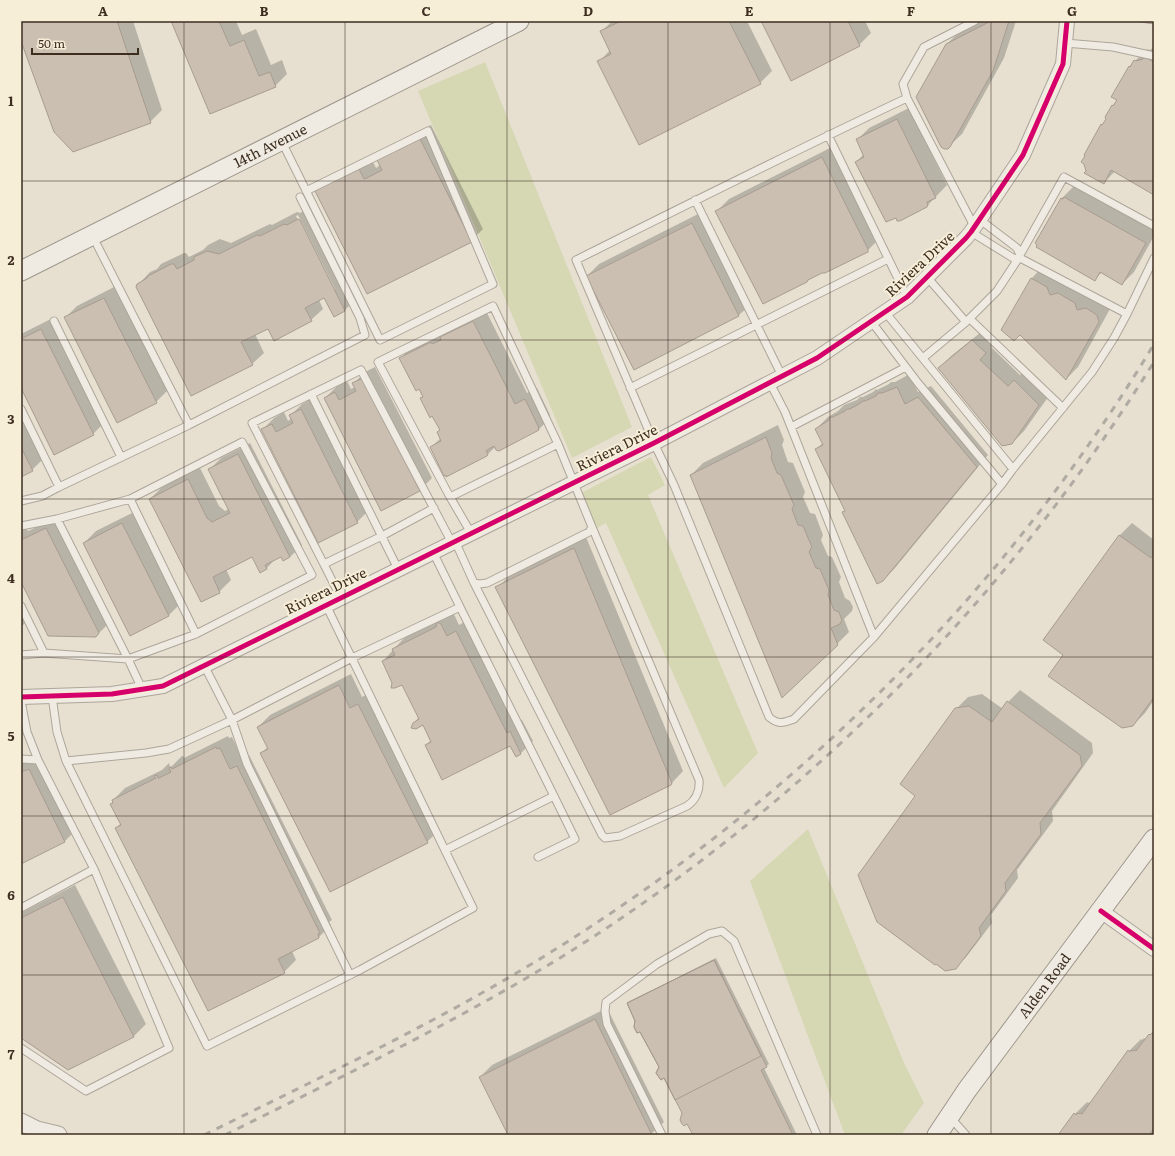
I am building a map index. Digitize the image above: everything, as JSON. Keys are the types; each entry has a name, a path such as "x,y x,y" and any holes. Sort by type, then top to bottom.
{"main road":[{"name":"14th Avenue","path":"21,271 519,21"},
{"name":"Alden Road","path":"937,1135 966,1090 1154,839"}],"street":[{"name":"Riviera Drive","path":"21,697 112,694 163,686 654,443 817,358 907,297 966,238 975,226 1023,155 1063,64 1067,21"},
{"path":"1101,911 1154,949"},
{"path":"21,1122 37,1130 58,1135"}],"lane":[{"path":"975,21 924,47 903,84 907,98 975,226 1013,258 1019,257 1127,314"},
{"path":"1065,43 1113,47 1154,56"},
{"path":"907,98 695,200 576,260 630,388 674,485 769,717 775,722 784,722 794,719 874,637 1002,484 1092,372 1114,338 1154,258"},
{"path":"281,140 306,191 380,340 493,284 428,131 306,191"},
{"path":"828,136 907,297"},
{"path":"923,358 968,321 997,291 1019,257 1064,177 1154,226"},
{"path":"21,501 42,496 189,425 365,335 360,318 300,197"},
{"path":"695,200 757,325 776,380 785,412 874,637"},
{"path":"975,226 1017,248 1019,257"},
{"path":"92,235 189,425"},
{"path":"630,388 888,259"},
{"path":"927,277 968,321 1063,408"},
{"path":"341,598 252,423 361,370 434,508 454,542 602,835 606,838 620,836 687,806 694,801 700,786 699,780 573,483 558,444 493,306 378,362 471,534"},
{"path":"884,312 1013,469"},
{"path":"54,321 122,457"},
{"path":"871,321 906,367 1002,484"},
{"path":"791,427 906,367"},
{"path":"311,394 398,569"},
{"path":"21,409 59,487"},
{"path":"21,526 57,519 130,499 242,442 312,575 196,634 128,659 44,653 21,655"},
{"path":"450,497 558,444"},
{"path":"130,499 196,634"},
{"path":"324,564 382,536 434,508"},
{"path":"57,519 142,689"},
{"path":"474,583 486,583 589,532 592,527"},
{"path":"433,552 575,840 538,858"},
{"path":"52,696 57,732 66,760 207,1046 350,975 473,908 326,605"},
{"path":"21,606 44,653"},
{"path":"66,760 140,754 169,748 232,720 352,658 460,607"},
{"path":"204,665 232,720 247,764 350,975"},
{"path":"21,701 27,732 38,760 94,869 169,1048 86,1091 21,1048"},
{"path":"21,759 38,760"},
{"path":"445,850 554,796"},
{"path":"21,908 94,869"},
{"path":"662,1135 607,1024 606,1002 657,964 709,934 722,931 734,941 817,1135"},
{"path":"949,1116 966,1135"}],"green space":[{"path":"485,62 632,427 572,458 418,91"},
{"path":"651,457 665,485 648,495 758,753 724,788 606,523 595,529 581,493"},
{"path":"808,829 904,1063 924,1103 901,1135 845,1135 750,881"}],"building":[{"path":"21,21 117,21 151,123 73,152 54,132 21,41"},
{"path":"171,21 219,21 230,46 244,40 259,76 270,72 276,87 210,114"},
{"path":"621,21 729,21 761,84 639,145 597,61 611,54 600,31"},
{"path":"761,21 848,21 860,46 791,81"},
{"path":"991,21 1009,21 993,71 950,147 948,149 944,149 941,147 916,97 946,44"},
{"path":"1134,21 1154,21 1154,24"},
{"path":"1145,57 1154,62 1154,195 1111,170 1104,184 1084,173 1086,171 1084,164 1081,162 1101,124 1102,125 1106,119 1105,117 1112,105 1113,106 1117,100 1111,97 1129,66 1130,67 1134,60 1136,61"},
{"path":"897,119 936,198 927,202 927,207 900,221 897,221 896,218 886,222 855,162 864,157 856,139"},
{"path":"419,137 472,242 367,294 314,189 358,167 364,179 367,178 382,170 376,158"},
{"path":"822,157 868,249 868,252 825,273 822,273 763,304 715,211"},
{"path":"1064,197 1146,243 1122,285 1100,272 1095,281 1036,247 1037,245 1035,243 1061,198 1063,199"},
{"path":"298,219 300,220 345,311 334,317 324,298 305,308 312,321 274,341 268,329 241,342 253,365 191,396 136,287 137,284 148,276 171,264 174,264 177,269 194,260 194,257 207,251 219,254 257,235 260,236"},
{"path":"692,223 739,316 634,370 586,276"},
{"path":"1031,278 1047,287 1050,295 1058,293 1075,303 1077,310 1086,308 1097,315 1099,322 1066,380 1020,335 1014,341 1001,330"},
{"path":"104,298 157,403 117,423 64,317"},
{"path":"473,321 515,404 525,399 539,430 499,451 496,450 494,446 486,451 488,454 487,456 446,477 446,475 444,476 430,447 441,441 437,432 440,430 432,416 430,418 420,398 423,397 419,389 416,391 399,358 431,342 432,344 441,340 440,337"},
{"path":"41,329 94,435 54,455 21,388 21,339"},
{"path":"972,340 986,353 980,360 1008,386 1014,380 1039,405 1012,444 1002,446 938,368"},
{"path":"363,378 420,491 381,511 324,398 335,392 339,400 356,391 352,383"},
{"path":"897,387 905,404 918,397 977,467 883,581 877,584 842,512 845,511 815,449 823,445 815,429 829,420 830,417 833,417 863,401 876,396 878,393 882,393"},
{"path":"301,409 358,523 318,543 261,429 272,424 276,432 293,423 289,415"},
{"path":"766,437 772,453 771,458 777,473 781,475 794,505 792,509 798,525 803,526 812,547 809,552 816,568 820,569 829,590 828,595 834,610 839,612 842,620 840,624 831,628 838,645 782,698 690,475"},
{"path":"21,447 33,471 21,477"},
{"path":"238,454 290,557 283,561 281,557 265,565 267,569 260,573 252,557 213,577 220,593 201,602 149,499 188,479 207,518 212,522 230,513 208,469"},
{"path":"122,523 169,616 130,636 83,543"},
{"path":"46,528 99,633 96,637 48,636 21,582 21,540"},
{"path":"1119,535 1151,558 1154,553 1154,697 1133,726 1122,728 1048,676 1063,655 1043,640"},
{"path":"574,548 672,783 671,785 610,815 495,587"},
{"path":"437,622 441,624 447,636 456,631 507,733 510,731 521,754 516,757 510,746 442,780 425,745 431,742 423,725 416,729 411,728 413,723 419,719 402,685 391,688 392,683 382,661 395,655 392,649 436,627"},
{"path":"339,685 350,708 358,704 428,843 330,892 260,753 268,749 257,727"},
{"path":"1007,701 1080,755 1082,766 1040,823 1041,834 1005,883 1006,891 979,928 981,936 956,969 945,971 877,922 858,875 915,796 900,784 955,708 969,706 992,722"},
{"path":"216,747 217,749 220,748 230,769 237,766 320,933 318,934 319,938 278,959 285,973 208,1011 115,828 121,825 110,804 113,803 112,800 156,778 154,776 157,775 159,778 171,772 169,768 171,767 172,769"},
{"path":"29,769 65,842 21,864 21,772"},
{"path":"63,897 134,1037 68,1070 21,1038 21,918"},
{"path":"714,960 767,1067 761,1070 793,1135 693,1135 687,1124 684,1126 682,1124 680,1120 682,1113 664,1078 661,1080 656,1073 659,1067 640,1032 637,1033 634,1027 635,1021 627,1003"},
{"path":"714,960 761,1056 675,1100 664,1078 661,1080 656,1073 659,1067 640,1032 637,1033 634,1027 635,1021 627,1003"},
{"path":"595,1019 652,1135 508,1135 479,1077"},
{"path":"1152,1033 1154,1034 1154,1128 1150,1133 1154,1135 1058,1135 1074,1113 1076,1115 1077,1113 1082,1114 1128,1050 1130,1052 1131,1050 1136,1051 1149,1034 1150,1035"}],"railway":[{"path":"204,1135 434,1020 523,969 567,942 654,883 738,819 819,750 895,677 967,600 1034,518 1097,433 1154,344"},
{"path":"225,1135 356,1070 442,1025 568,953 636,908 701,861 765,810 826,757 884,701 941,643 994,582 1045,519 1088,462 1154,362"}],"cycle path":[{"path":"21,697 112,694 163,686 654,443 817,358 907,297 971,232 1023,155 1063,64 1067,21"},
{"path":"1101,911 1154,949"}]}
